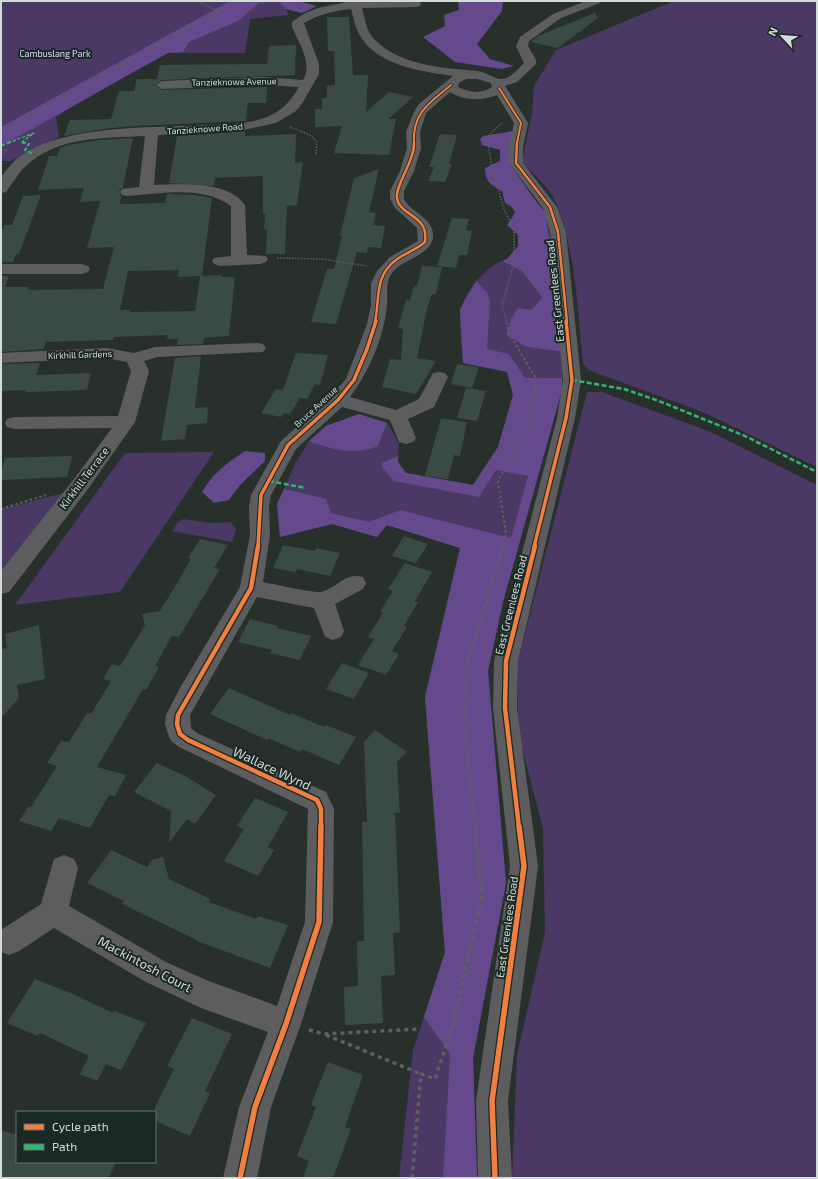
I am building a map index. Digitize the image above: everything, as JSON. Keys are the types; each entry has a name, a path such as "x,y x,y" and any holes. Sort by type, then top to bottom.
{"street":[{"path":"477,96 491,93 528,67 530,60 522,46 524,39 557,16 596,1"},
{"path":"371,14 416,13 418,10 416,2 356,3 360,24 370,42 396,57 436,71 492,78 499,86"},
{"name":"Tanzieknowe Road","path":"1,189 24,160 45,148 88,136 239,127 271,120 291,108 308,84 313,74 313,64 298,27 298,22 305,16 323,8 356,3"},
{"path":"436,71 452,83 452,88 461,94"},
{"path":"385,270 396,260 418,249 425,242 426,234 424,226 400,205 397,199 397,191 407,171 414,148 413,132 420,112 452,83 474,75 502,75 522,71"},
{"name":"Tanzieknowe Avenue","path":"162,84 185,79 262,80 308,84"},
{"name":"East Greenlees Road","path":"495,1178 492,1101 524,866 505,708 506,662 566,418 572,380 558,232 550,207 516,163 516,147 520,123 499,86"},
{"path":"434,98 461,94 477,96 510,106"},
{"path":"146,191 152,132"},
{"path":"127,192 196,189 212,191 232,199 238,205 239,260"},
{"path":"220,261 260,259"},
{"path":"1,269 82,269"},
{"name":"Bruce Avenue","path":"269,481 288,445 338,400 354,380 367,350 379,305 379,283 385,270"},
{"path":"134,359 155,352 227,358 257,348"},
{"name":"Kirkhill Gardens","path":"1,358 106,353 121,354 134,359"},
{"name":"Kirkhill Terrace","path":"1,586 81,484 126,422 140,371 134,359"},
{"path":"406,438 398,416 427,403 439,377"},
{"name":"Bruce Avenue","path":"338,400 398,416"},
{"path":"14,423 126,422"},
{"name":"Wallace Wynd","path":"240,1178 255,1107 286,1024 319,922 322,809 317,800 188,740 180,734 177,724 178,715 188,695 251,588 260,535 259,507 261,495 269,481"},
{"path":"251,588 323,601 355,583"},
{"path":"323,601 333,631"},
{"path":"9,940 53,912 64,868"},
{"name":"Mackintosh Court","path":"53,912 156,972 201,993 286,1024"}],"path":[{"path":"1,3 7,1"},
{"path":"196,1 218,11"},
{"path":"1,133 236,1"},
{"path":"286,1024 324,1034 435,1079 453,1024 482,897 466,742 466,668 506,534 498,481 529,424 537,380 510,335 502,305 514,263 514,230 504,209 487,137 502,124 510,106"},
{"path":"271,120 310,135 317,142 316,154"},
{"path":"260,259 297,256 346,261 385,270"},
{"path":"1,509 81,484"},
{"path":"324,1034 420,1029"},
{"path":"412,1178 421,1074"}],"green space":[{"name":"Cambuslang Park","path":"1,1 281,1 289,15 250,19 245,53 168,53 82,100 56,117 59,137 11,161 1,161"},
{"path":"674,1 817,1 817,467 703,412 588,370 583,363 571,255 560,214 553,197 522,162 532,113 534,86 556,50"},
{"path":"502,261 522,271 542,298 531,310 527,347 562,352 562,390 503,602 488,671 506,883 473,1058 477,1178 399,1178 413,1050 445,953 425,697 460,548 387,525 377,537 332,524 280,537 277,504 296,462 309,441 326,426 359,414 387,423 399,443 398,462 406,473 473,485 498,447 513,395 507,371 463,363 460,335 460,312 467,294 477,280 490,268"},
{"path":"587,392 602,392 711,432 817,485 817,1178 512,1178 517,1055 545,932 543,829 518,732 518,661"},
{"path":"214,452 120,592 15,605 125,453"},
{"path":"64,493 1,571 1,509"},
{"path":"183,519 210,523 231,522 236,530 232,542 172,531 177,523"}],"shaded area":[{"path":"230,1 276,1 259,3 238,21 189,42 183,52 168,53 2,145 1,149 1,127"},
{"path":"279,1 298,1 317,6 302,13 285,9"},
{"path":"458,1 503,1 502,11 477,44 490,59 514,66 502,69 455,62 423,37 445,26 444,15 459,10"},
{"path":"513,131 510,164 545,212 554,261 562,352 527,347 506,335 511,319 518,308 531,310 542,298 522,271 502,261 507,259 518,246 518,235 507,225 515,213 512,207 505,203 502,191 487,180 485,173 485,168 500,161 500,150 482,145 480,139 483,136"},
{"path":"476,281 487,292 490,302 487,349 509,354 525,378 562,378 562,390 503,602 488,671 506,883 473,1058 477,1178 443,1178 450,1054 424,1017 445,952 425,697 460,548 387,525 377,537 332,524 280,537 277,504 284,489 326,499 331,513 369,522 400,510 511,538 528,476 496,470 479,497 394,481 382,467 382,463 398,456 398,462 406,473 473,485 498,447 513,395 507,372 463,363 460,309"},
{"path":"359,414 387,423 378,446 362,451 353,451 325,447 309,441 326,426"},
{"path":"245,451 265,453 265,461 240,485 229,500 214,503 202,492 206,485 221,469"}],"building":[{"path":"595,13 598,18 558,48 531,42 538,36"},
{"path":"327,17 349,17 353,75 368,75 366,112 389,92 413,97 388,119 396,119 389,155 334,153 342,126 315,127 315,109 322,109 322,98 327,98 327,86 335,85 334,51 328,51"},
{"path":"296,45 295,75 162,80 155,85 162,90 267,87 266,103 248,103 246,121 133,126 103,129 64,136 70,120 111,119 119,91 134,91 137,79 157,79 160,65 267,64 269,46"},
{"path":"245,131 245,136 296,134 295,163 303,162 297,205 287,206 285,254 266,254 267,229 264,229 265,214 263,214 263,176 215,178 214,186 169,183 177,136"},
{"path":"440,134 457,135 449,164 452,164 445,182 428,181 434,167 429,167"},
{"path":"133,138 123,187 119,191 121,196 120,204 165,203 167,194 194,195 212,198 202,276 222,275 221,277 235,277 229,336 204,338 203,344 177,345 178,339 167,339 168,335 114,337 113,340 46,342 43,349 1,352 1,276 9,276 5,287 29,287 28,290 103,289 114,247 87,248 100,201 80,202 84,188 38,190 49,156 57,156 60,148 68,145 99,140","holes":["179,270 178,277 200,276 195,311 130,312 131,310 120,310 128,271"]},
{"path":"379,169 369,212 376,213 373,225 385,226 381,248 368,247 367,253 357,252 336,324 311,322 327,269 334,269 342,236 340,236 354,178"},
{"path":"41,195 19,254 16,254 13,262 1,262 1,234 4,225 12,225 23,196"},
{"path":"452,218 469,219 466,230 472,231 467,255 459,255 456,268 437,266"},
{"path":"422,266 442,267 436,294 432,294 427,309 417,358 436,361 416,394 382,387 390,359 401,360 403,329 398,328 406,300 410,301 414,286 417,286"},
{"path":"296,353 328,355 320,385 315,384 307,399 300,398 290,414 284,413 281,417 261,413 276,389 283,390"},
{"path":"201,356 195,408 208,407 207,423 187,425 185,439 161,441 175,358"},
{"path":"40,363 36,375 91,373 87,390 25,392 26,390 1,391 1,364"},
{"path":"457,364 479,367 472,388 451,384"},
{"path":"466,388 486,391 477,421 457,418"},
{"path":"441,418 467,422 460,456 454,455 448,479 425,476"},
{"path":"72,456 67,477 1,480 1,472 5,458"},
{"path":"404,536 428,544 416,563 392,556"},
{"path":"200,539 228,545 214,568 220,569 179,637 172,636 155,666 159,667 146,690 143,689 97,767 126,775 115,796 109,795 90,828 59,818 51,831 19,821 29,806 31,807 57,766 47,763 61,741 69,742 87,713 91,714 111,681 103,679 112,664 120,666 145,625 142,614 160,611 191,559 188,558"},
{"path":"283,545 315,551 316,548 340,553 330,576 297,569 296,572 273,568"},
{"path":"405,563 432,572 415,601 418,602 404,626 407,627 392,651 399,654 386,675 358,665 374,639 368,637 383,613 380,612 393,591 388,589"},
{"path":"250,619 278,626 277,628 311,636 300,660 270,653 272,650 238,642"},
{"path":"39,625 45,679 17,685 19,698 1,718 1,649 7,648 5,634"},
{"path":"342,663 369,673 354,699 326,689"},
{"path":"229,688 290,715 291,713 324,727 326,725 356,737 339,765 302,749 300,752 268,738 267,740 210,714"},
{"path":"375,730 407,752 397,762 400,813 395,813 400,932 393,933 395,975 381,976 383,1023 345,1025 344,987 358,986 357,941 364,941 362,822 367,822 364,742"},
{"path":"157,763 185,776 216,795 195,824 187,819 169,843 171,811 134,792"},
{"path":"255,798 288,812 268,847 274,850 258,876 224,861 244,829 237,826"},
{"path":"111,850 147,867 152,860 163,857 169,879 210,899 209,902 256,919 258,916 288,925 270,968 197,941 122,904 124,901 87,883"},
{"path":"35,979 73,994 113,1013 114,1011 146,1023 121,1070 106,1064 97,1081 80,1074 89,1056 40,1033 38,1036 7,1023"},
{"path":"192,1018 232,1034 205,1091 210,1093 190,1136 156,1121 155,1107 174,1069 167,1066"},
{"path":"328,1062 363,1075 345,1127 351,1129 333,1178 303,1178 309,1161 297,1156 316,1107 311,1105"},
{"path":"1,1130 16,1135 16,1163 116,1163 109,1178 1,1178"}],"marked path":[{"path":"1,146 34,133 21,143 29,144 25,150 33,154"},
{"path":"572,380 624,389 659,401 745,436 817,472"},
{"path":"269,481 306,488"}],"cycle path":[{"path":"240,1178 255,1107 286,1024 319,922 321,809 317,800 188,740 180,734 177,724 178,715 188,695 251,588 260,535 259,507 261,495 288,445 338,400 354,380 367,349 375,324 379,305 379,283 385,271 396,260 417,249 425,242 426,234 424,226 400,205 397,199 397,191 407,171 414,148 413,132 420,112 451,85"},
{"path":"495,1178 492,1101 524,866 505,708 506,661 566,418 572,380 558,232 550,207 516,163 516,147 521,123 499,88"}]}
